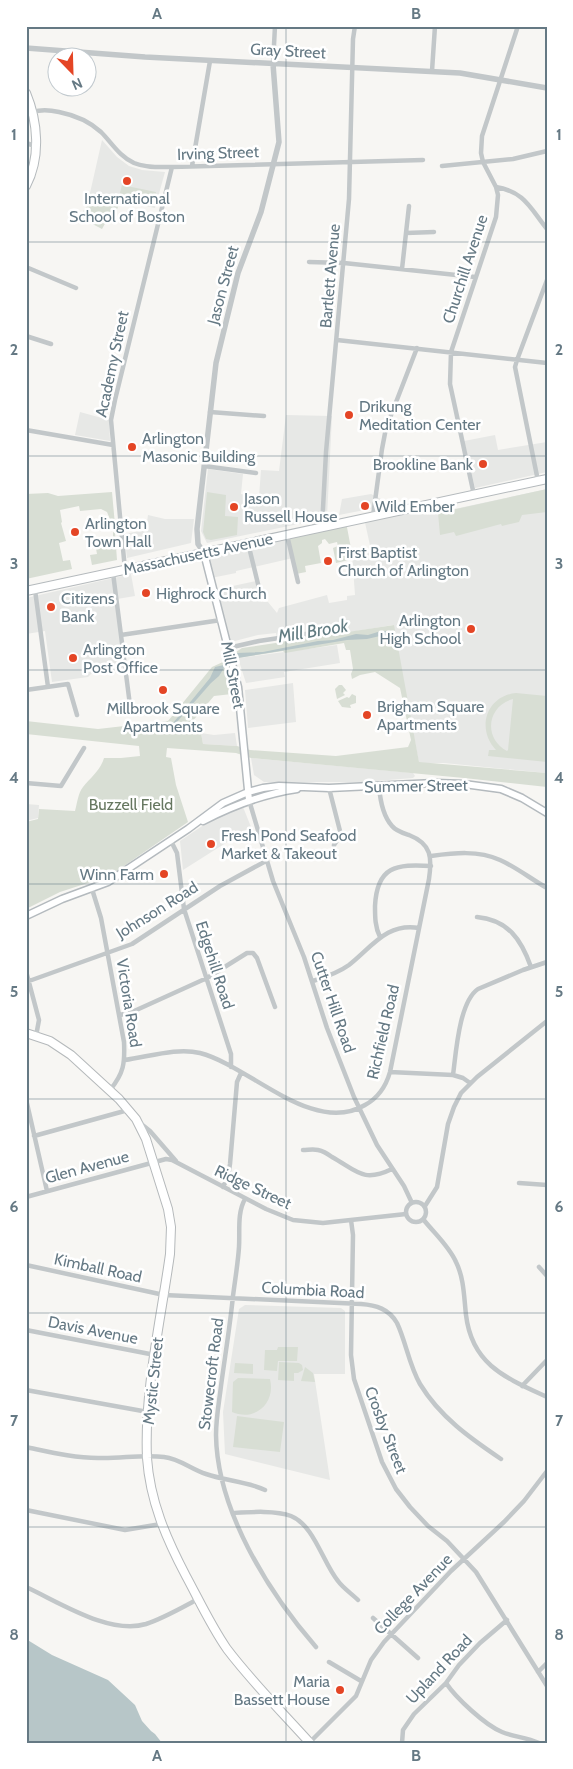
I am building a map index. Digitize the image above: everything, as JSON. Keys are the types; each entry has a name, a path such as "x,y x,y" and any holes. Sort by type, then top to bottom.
{"main road":[{"path":"26,93 33,112 36,146 32,169 26,186"},
{"name":"Massachusetts Avenue","path":"26,591 547,479"},
{"name":"Mill Street","path":"204,553 238,687 248,800"},
{"name":"Summer Street","path":"26,916 62,899 92,889 122,874 223,803 248,792 279,786 330,788 447,782 482,786 511,793 547,813"},
{"name":"Summer Street","path":"188,829 248,800 278,792 308,788"},
{"name":"Mystic Street","path":"26,1033 64,1049 110,1090 129,1110 143,1131 154,1162 171,1227 170,1254 148,1412 147,1456 151,1488 161,1524 198,1599 231,1654 310,1742"}],"street":[{"name":"Jason Street","path":"204,553 198,544 197,529 216,363 238,273 261,212 278,142 279,129 273,64 275,26"},
{"name":"Bartlett Avenue","path":"322,527 326,452 344,264 355,26"},
{"path":"432,71 435,26"},
{"name":"Churchill Avenue","path":"474,495 450,384 451,352 496,217 498,204 496,187 483,162 481,153 482,136 518,26"},
{"name":"Gray Street","path":"26,48 210,61 432,71 466,74 547,88"},
{"path":"192,166 210,61"},
{"name":"Irving Street","path":"33,112 45,110 76,117 95,126 120,153 133,162 149,166 350,164 423,160"},
{"path":"26,143 36,146"},
{"path":"442,166 520,158 547,151"},
{"name":"Academy Street","path":"125,570 111,420 172,167"},
{"path":"496,187 516,193 547,229"},
{"path":"402,269 409,206"},
{"path":"406,233 434,232"},
{"path":"309,262 475,277"},
{"path":"26,267 76,288"},
{"path":"538,481 516,375 517,360 547,280"},
{"path":"26,336 51,344"},
{"path":"337,340 547,363"},
{"path":"373,516 386,428 417,348"},
{"path":"210,412 264,416"},
{"path":"26,430 113,445"},
{"path":"204,466 256,473"},
{"path":"287,535 298,582"},
{"path":"248,543 259,588"},
{"path":"113,573 130,713"},
{"path":"35,590 48,687"},
{"path":"121,635 221,620"},
{"path":"228,648 259,641 339,629"},
{"path":"26,690 68,684 77,715"},
{"path":"26,783 62,786 84,748"},
{"path":"379,786 380,801 390,823 397,830 420,841 431,856 464,852 488,855 502,861 547,888"},
{"path":"330,788 340,831 340,836 334,845"},
{"name":"Cutter Hill Road","path":"248,800 266,861 313,981 330,1035 377,1145 404,1186 412,1203"},
{"name":"Edgehill Road","path":"171,841 177,852 184,909 230,1054 231,1067"},
{"name":"Richfield Road","path":"125,1060 189,1051 211,1057 318,1111 339,1114 360,1108 369,1102 381,1091 390,1072 431,866 431,856"},
{"name":"Johnson Road","path":"29,980 136,942 184,909 266,861"},
{"path":"380,936 376,928 376,905 379,884 383,876 390,870 401,867 431,866"},
{"name":"Victoria Road","path":"92,889 102,918 120,1015 125,1060 122,1071 110,1090"},
{"path":"477,917 493,920 512,933 522,945 531,967"},
{"path":"313,981 334,974 346,967 380,936 412,927 419,928"},
{"path":"120,1015 132,1012 206,978 247,952 253,953 257,958 274,1007"},
{"path":"453,1075 462,1022 466,1005 471,996 478,990 547,962"},
{"path":"26,971 39,1022 36,1036"},
{"path":"425,1206 421,1202 412,1203 408,1206 406,1214 410,1219 417,1222 426,1215 425,1206 438,1184 452,1112 461,1094 470,1083 547,1021"},
{"path":"390,1072 453,1075 463,1078 470,1083"},
{"path":"224,1187 229,1171 237,1082 241,1073"},
{"path":"26,1099 47,1191"},
{"path":"34,1136 129,1110"},
{"name":"Ridge Street","path":"136,1119 150,1131 180,1165"},
{"path":"303,1150 320,1151 338,1160 353,1172 364,1176 377,1176 392,1169"},
{"name":"Ridge Street","path":"154,1162 168,1159 266,1210 301,1222 323,1223 406,1214"},
{"name":"Glen Avenue","path":"26,1197 154,1162"},
{"path":"520,1182 547,1185"},
{"name":"Stowecroft Road","path":"245,1199 240,1208 239,1247 216,1414 218,1461 233,1513 241,1533 269,1587 293,1621 316,1647"},
{"path":"423,1219 458,1265 468,1327 475,1347 482,1358 507,1378 547,1397"},
{"name":"Crosby Street","path":"351,1220 351,1352 354,1379 382,1462 396,1489 410,1507 464,1558 476,1572 547,1686"},
{"name":"Kimball Road","path":"26,1265 164,1295"},
{"path":"538,1267 547,1276"},
{"name":"Columbia Road","path":"164,1295 379,1307 394,1318 420,1383 430,1397 460,1430 501,1459"},
{"name":"Davis Avenue","path":"26,1330 155,1355"},
{"path":"522,1386 547,1360"},
{"path":"26,1390 148,1412"},
{"path":"26,1447 76,1457 169,1457 203,1473 244,1482 265,1490"},
{"name":"College Avenue","path":"310,1742 356,1696 377,1650 390,1635 464,1558 504,1522 524,1501 547,1471"},
{"path":"26,1510 125,1530 161,1524"},
{"path":"233,1513 279,1514 290,1516 304,1524 338,1582 358,1600"},
{"path":"26,1588 90,1617 113,1624 129,1626 160,1619 198,1599"},
{"path":"373,1618 418,1658"},
{"name":"Upland Road","path":"402,1743 403,1730 408,1722 446,1683 459,1665 480,1643 507,1620"},
{"path":"329,1662 361,1682"},
{"path":"538,1672 547,1663"},
{"path":"446,1683 458,1698 492,1726 502,1732 522,1736 539,1743"}],"shaded area":[{"name":"International School of Boston","path":"102,140 117,157 129,166 142,170 165,172 155,208 90,193"},
{"path":"80,412 109,420 110,441 75,435"},
{"path":"286,415 332,416 327,518 207,543 201,531 208,469 243,474 241,494 259,497 261,470 279,471"},
{"path":"495,435 498,450 547,442 547,472 475,488 464,441"},
{"name":"Arlington High School","path":"547,489 547,773 444,763 419,763 393,625 278,644 276,633 258,635 227,643 214,590 256,581 261,602 268,602 277,613 279,608 327,595 329,603 347,600 347,596 355,595 352,554 371,550 364,518 425,505 427,515"},
{"path":"371,494 381,499 385,506 339,515 342,499"},
{"path":"148,515 165,519 194,519 191,543 127,558 124,534 146,530"},
{"path":"287,535 293,558 211,578 204,553"},
{"path":"131,574 135,596 117,599 125,667 91,674 88,677 52,682 45,631 26,634 26,598"},
{"path":"381,631 393,631 393,638 380,636 347,640 238,658 237,653 263,652 318,641 333,640 356,634 368,635"},
{"path":"337,645 340,663 284,672 285,677 246,683 238,658"},
{"path":"224,665 219,676 169,731 164,732 162,729 173,723 210,678 215,667"},
{"path":"293,683 296,722 248,728 245,690"},
{"path":"201,733 214,735 235,733 237,746 203,744"},
{"path":"251,758 413,773 415,776 413,778 363,782 264,782 254,775"},
{"path":"26,804 39,805 38,818 26,821"},
{"path":"243,807 251,827 183,870 180,841 211,820"},
{"path":"245,1305 341,1308 345,1311 345,1374 314,1374 330,1480 225,1454 223,1412 239,1309"},
{"path":"26,1639 52,1655 108,1680 135,1705 142,1721 162,1743 26,1743"}],"green space":[{"path":"122,185 156,192 153,207 121,200 112,221 107,220 102,229 79,217 87,206 90,193 118,200"},
{"path":"547,489 547,512 522,515 519,522 502,526 501,524 456,536 454,532 440,535 438,513"},
{"path":"112,492 115,525 112,524 107,512 101,509 80,511 79,506 60,510 66,541 59,543 63,561 70,560 72,569 26,579 26,494 48,493 58,496"},
{"path":"207,492 226,495 225,516 238,517 237,535 211,540 206,539 203,532"},
{"path":"346,522 353,559 336,563 333,548 338,546 337,542 329,544 325,539 318,546 321,563 305,566 306,572 296,574 287,535"},
{"path":"113,532 115,533 117,560 92,565 90,555 97,554 95,543 98,539 113,537"},
{"name":"Buzzell Field","path":"394,625 419,762 547,773 547,787 251,758 236,753 167,748 166,757 171,758 176,785 188,822 118,870 100,879 60,892 26,909 26,822 38,819 39,809 75,811 81,789 98,770 104,758 140,756 139,746 26,734 26,721 98,729 168,721 212,667 225,661 232,694 214,696 185,730 201,733 203,744 237,746 250,750 336,756 408,747 411,740 400,688 375,672 352,679 353,669 350,650 346,650 344,643 285,653 283,651 238,658 236,652 242,648"},
{"path":"342,685 346,690 343,693 345,695 337,699 335,689"},
{"path":"516,693 547,696 547,762 488,756 489,750 496,750 486,733 487,715 497,700 506,695","holes":["513,699 508,750 499,745 494,738 491,731 491,723 493,715 498,708"]},
{"path":"352,694 356,696 356,703 350,705 351,708 342,707 338,701 349,698"},
{"path":"278,1347 298,1347 297,1361 278,1361 277,1371 264,1370 265,1350 277,1350"},
{"path":"279,1362 299,1363 302,1365 303,1370 294,1373 294,1381 278,1380"},
{"path":"235,1363 253,1364 253,1374 234,1373"},
{"path":"305,1367 313,1373 315,1382 301,1381"},
{"path":"238,1378 270,1379 270,1396 267,1403 256,1412 240,1414 232,1412 233,1382"},
{"path":"237,1416 284,1422 280,1452 233,1447"}],"place":[{"name":"International School of Boston","path":"127,181"},
{"name":"Drikung Meditation Center","path":"349,415"},
{"name":"Arlington Masonic Building","path":"132,447"},
{"name":"Brookline Bank","path":"483,464"},
{"name":"Wild Ember","path":"365,506"},
{"name":"Jason Russell House","path":"234,507"},
{"name":"Arlington Town Hall","path":"75,532"},
{"name":"First Baptist Church of Arlington","path":"328,561"},
{"name":"Highrock Church","path":"146,593"},
{"name":"Citizens Bank","path":"51,607"},
{"name":"Arlington High School","path":"471,629"},
{"name":"Arlington Post Office","path":"73,658"},
{"name":"Millbrook Square Apartments","path":"163,690"},
{"name":"Brigham Square Apartments","path":"367,715"},
{"name":"Fresh Pond Seafood Market & Takeout","path":"211,844"},
{"name":"Winn Farm","path":"164,874"},
{"name":"Maria Bassett House","path":"340,1690"}],"water label":[{"name":"Mill Brook","path":"313,631"}]}
